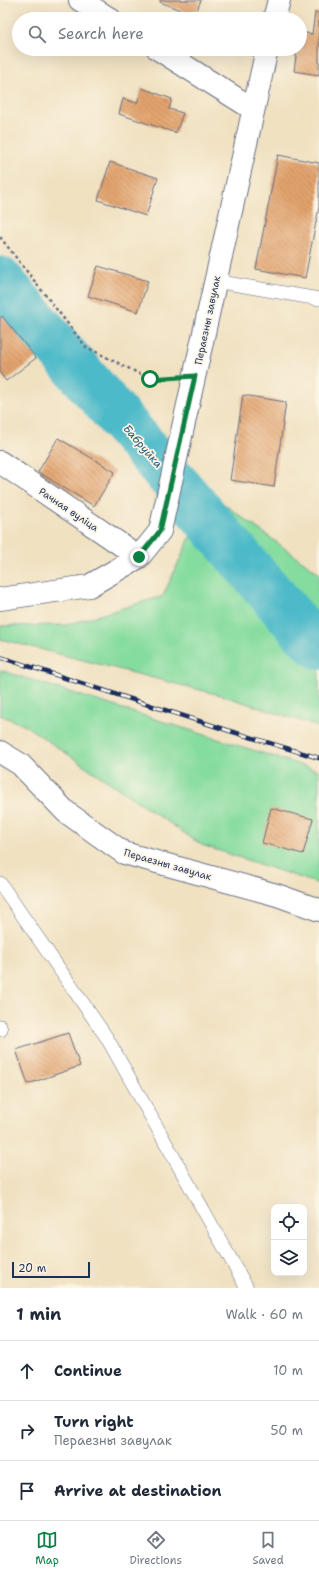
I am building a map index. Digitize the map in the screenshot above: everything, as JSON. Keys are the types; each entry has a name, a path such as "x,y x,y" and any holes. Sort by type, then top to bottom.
{"street":[{"path":"80,0 99,12"},
{"path":"275,12 278,0"},
{"path":"169,56 253,109"},
{"name":"Пераезны завулак","path":"0,598 89,586 139,557 160,531 265,56"},
{"name":"Рачная вуліца","path":"0,462 139,557"},
{"name":"Пераезны завулак","path":"0,752 20,764 66,812 124,853 277,895 319,910"}],"lane":[{"path":"215,281 319,299"},
{"path":"0,883 107,1038 247,1288"},
{"path":"0,1026 0,1030"}],"path":[{"path":"0,237 86,347 150,379 195,376"}],"green space":[{"path":"210,494 319,573 319,727 224,696 0,639 0,626 66,625 163,596"},
{"path":"0,670 319,771 319,884 202,845 26,726 0,715"}],"building":[{"path":"160,0 201,0 196,12 185,12 160,2"},
{"path":"315,12 319,13 319,75 294,71 296,56 307,56 307,33 312,34"},
{"path":"142,88 172,99 169,109 183,113 176,133 119,114 123,99 137,103"},
{"path":"278,155 319,163 319,207 305,278 256,269"},
{"path":"110,162 158,178 146,216 98,200"},
{"path":"98,266 148,281 138,312 88,296"},
{"path":"2,316 36,358 6,381 0,373 0,318"},
{"path":"243,395 286,402 274,487 230,480"},
{"path":"58,438 115,472 94,506 38,472"},
{"path":"271,808 313,819 303,854 262,843"},
{"path":"68,1033 80,1066 28,1084 16,1050"}],"waterway":[{"name":"Бабруйка","path":"0,280 305,633 319,646"}],"railway":[{"path":"0,657 319,758"}],"route":[{"path":"139,557 160,531 195,376 150,379"}]}
